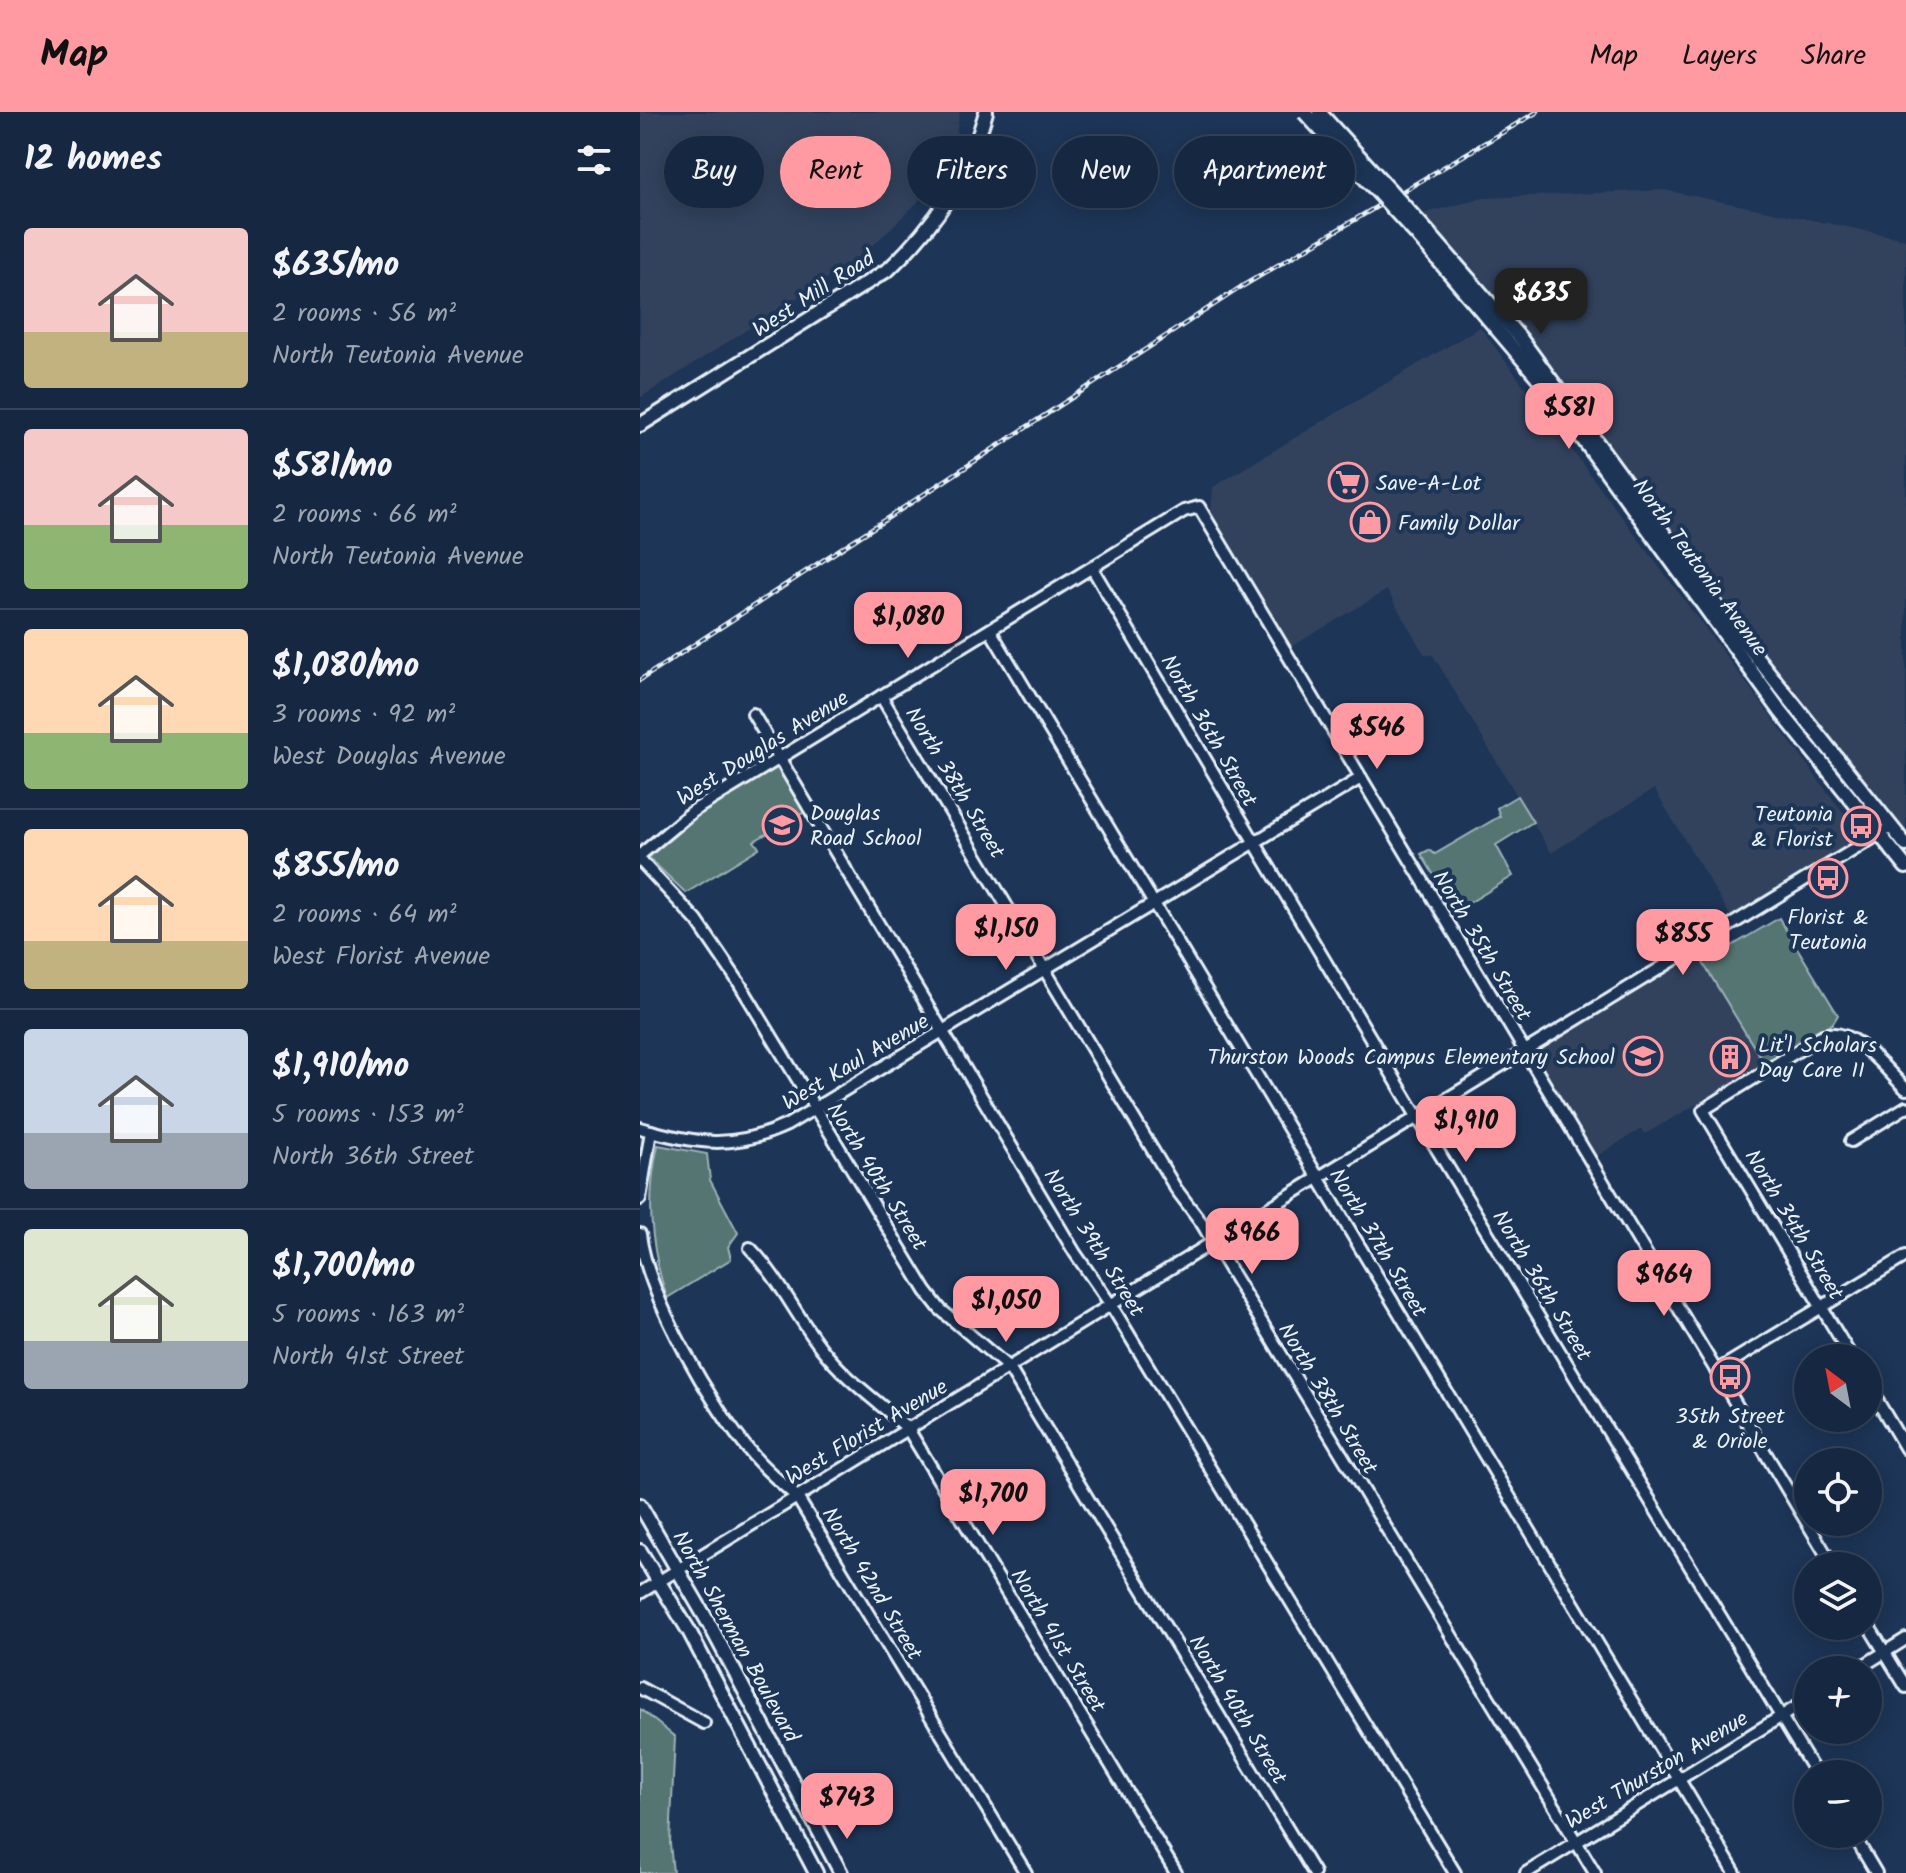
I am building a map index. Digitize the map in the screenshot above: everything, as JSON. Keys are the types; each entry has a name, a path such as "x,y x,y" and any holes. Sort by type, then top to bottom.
{"main road":[{"name":"West Mill Road","path":"640,425 889,269 923,235 946,204 972,156 986,112"},
{"name":"North Teutonia Avenue","path":"1304,112 1521,339 1731,625 1906,845"},
{"name":"North Teutonia Avenue","path":"1319,112 1422,233 1540,380 1781,712 1906,867"},
{"name":"North Sherman Boulevard","path":"640,1505 679,1569 841,1873"},
{"name":"North Sherman Boulevard","path":"640,1551 689,1631 816,1873"}],"street":[{"name":"West Douglas Avenue","path":"640,858 693,811 1184,511 1199,507"},
{"name":"North 35th Street","path":"1199,507 1825,1552"},
{"name":"North 36th Street","path":"1092,568 1418,1118 1808,1760"},
{"name":"North 37th Street","path":"990,630 1151,904 1735,1873"},
{"name":"North 38th Street","path":"881,696 1176,1189 1213,1243 1595,1873"},
{"name":"North 39th Street","path":"753,714 945,1030 1075,1253 1111,1305 1455,1873"},
{"name":"West Kaul Avenue","path":"645,1130 701,1144 740,1142 767,1134 813,1110 1361,778"},
{"name":"West Florist Avenue","path":"640,1593 1891,827"},
{"name":"North 40th Street","path":"640,858 697,921 738,981 813,1110 926,1291 940,1309 1009,1368 1314,1873"},
{"name":"North 34th Street","path":"1844,1344 1703,1110 1823,1035 1837,1032 1852,1039 1906,1089"},
{"path":"1851,1141 1906,1107"},
{"path":"640,1199 645,1130"},
{"name":"North 42nd Street","path":"640,1234 660,1304 688,1354 753,1456 797,1497 1026,1873"},
{"name":"North 41st Street","path":"750,1248 771,1270 821,1348 857,1388 908,1429 1176,1873"},
{"path":"1716,1371 1906,1256"},
{"path":"1882,1409 1906,1449"},
{"path":"1878,1656 1906,1639"},
{"path":"1877,1640 1906,1687"},
{"path":"640,1688 704,1723"},
{"name":"West Thurston Avenue","path":"1526,1873 1794,1709"},
{"path":"818,1829 848,1873"},
{"path":"1861,1848 1876,1873"}],"shaded area":[{"path":"640,112 960,112 956,136 907,136 907,208 912,208 861,257 640,398"},
{"path":"1664,190 1906,239 1906,845 1567,399 1413,216 1484,198"},
{"path":"1480,327 1862,838 1731,917 1654,789 1551,853 1433,655 1424,654 1387,590 1291,647 1211,511 1213,487"},
{"name":"Thurston Woods Campus Elementary School","path":"1695,949 1765,1065 1645,1134 1641,1129 1589,1161 1524,1053"}],"green space":[{"path":"778,767 805,812 754,841 759,848 686,893 649,858 692,818"},
{"path":"1517,796 1533,822 1496,845 1513,876 1456,911 1421,854 1429,850 1435,854 1500,816 1497,808"},
{"path":"1779,918 1838,1015 1833,1023 1765,1065 1703,963"},
{"path":"658,1145 707,1154 710,1180 738,1233 728,1247 731,1259 667,1298 657,1260 652,1222 652,1184"},
{"path":"640,1709 675,1737 670,1843 673,1873 640,1873"}],"railway":[{"path":"640,680 1241,287 1537,112"}],"place":[{"name":"Save-A-Lot","path":"1348,482"},
{"name":"Family Dollar","path":"1370,522"},
{"name":"Douglas Road School","path":"782,825"},
{"name":"Teutonia & Florist","path":"1861,826"},
{"name":"Florist & Teutonia","path":"1828,878"},
{"name":"Thurston Woods Campus Elementary School","path":"1643,1056"},
{"name":"Lit'l Scholars Day Care II","path":"1730,1057"},
{"name":"35th Street & Oriole","path":"1730,1377"}]}
